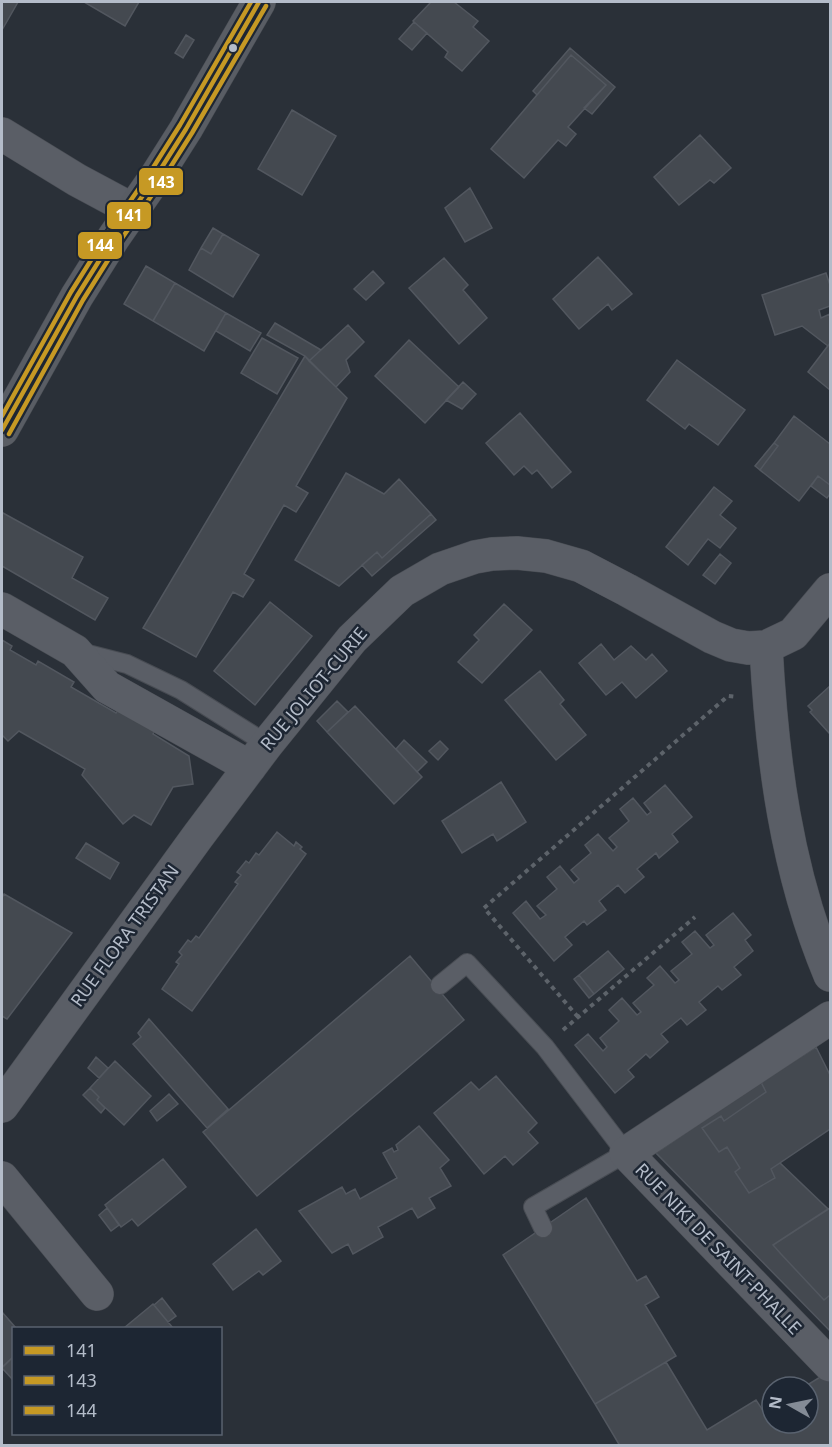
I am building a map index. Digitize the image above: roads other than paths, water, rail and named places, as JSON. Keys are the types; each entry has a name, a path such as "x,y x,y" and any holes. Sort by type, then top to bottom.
{"main road":[{"path":"2,430 77,296 186,129 259,2"}],"street":[{"path":"2,134 77,180 133,210"},
{"name":"RUE JOLIOT-CURIE","path":"2,609 75,651 107,687 259,755 352,639 402,591 440,569 475,558 492,554 517,553 546,556 581,566 712,637 731,645 748,648 766,647 793,634 831,590"},
{"path":"766,647 753,697 776,771 784,823 796,873 829,968"},
{"name":"RUE FLORA TRISTAN","path":"2,1106 190,846 259,755"},
{"name":"RUE NIKI DE SAINT-PHALLE","path":"831,1018 626,1154 831,1365"},
{"path":"2,1178 97,1294"}],"lane":[{"path":"440,985 467,963 545,1047 626,1154 532,1207 543,1228"}]}
